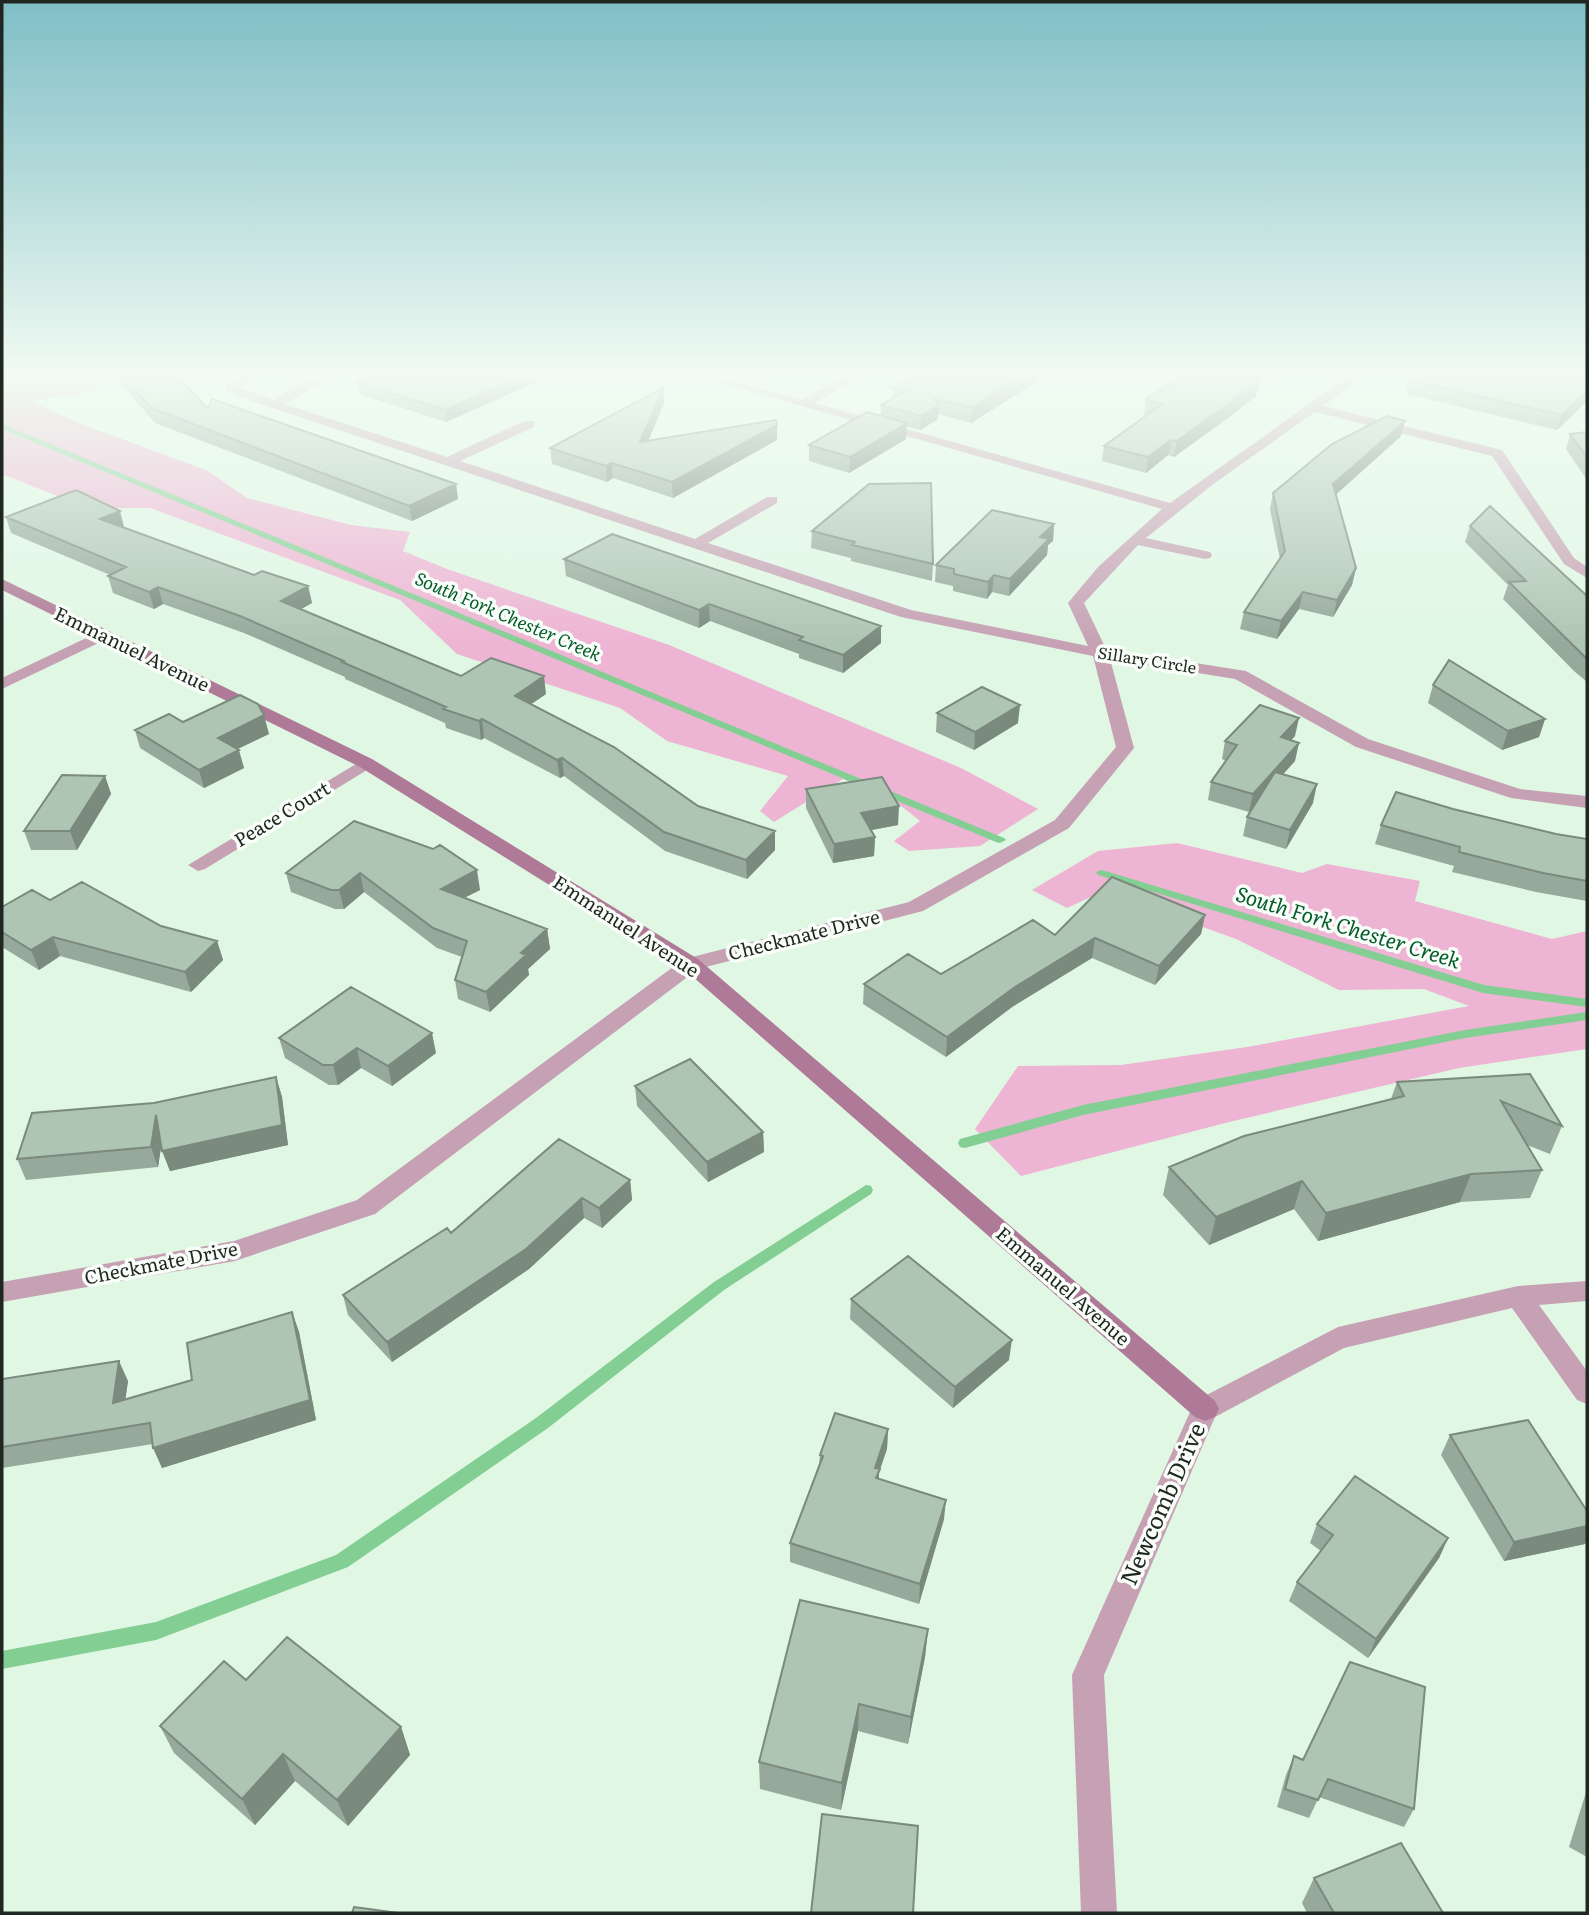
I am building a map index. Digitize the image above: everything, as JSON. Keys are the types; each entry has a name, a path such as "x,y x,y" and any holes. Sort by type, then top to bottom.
{"street":[{"name":"Sillary Circle","path":"466,466 907,614 1100,653 1240,676 1362,743 1518,794 1587,802"},
{"path":"1025,466 1173,508"},
{"name":"Checkmate Drive","path":"2,1292 235,1251 366,1207 691,964 916,907 1062,824 1125,748 1100,653 1076,603 1098,573 1173,508 1232,466"},
{"path":"1506,466 1569,561 1587,574"},
{"path":"696,544 772,500"},
{"path":"1137,540 1205,555"},
{"name":"Emmanuel Avenue","path":"2,583 366,763 691,964 1205,1409"},
{"path":"2,684 103,635"},
{"name":"Peace Court","path":"198,865 366,763"},
{"name":"Newcomb Drive","path":"1099,1913 1088,1675 1205,1409 1338,1338 1518,1296 1587,1291"},
{"path":"1518,1296 1587,1392"}],"shaded area":[{"path":"2,466 196,466 206,470 247,498 351,525 410,532 403,551 447,569 669,645 961,768 1038,809 980,846 909,851 894,841 920,821 891,798 843,779 774,822 760,811 788,776 667,741 620,708 457,654 400,600 150,508 87,508 2,474"},
{"path":"1177,843 1302,873 1327,864 1420,881 1415,901 1552,939 1587,931 1587,1049 1459,1068 1229,1122 1021,1176 975,1129 1018,1066 1121,1065 1247,1047 1469,1006 1424,989 1339,990 1236,939 1117,896 1093,896 1067,908 1032,890 1098,851"}],"building":[{"path":"305,466 405,466 456,484 409,506"},
{"path":"623,466 701,466 672,482"},
{"path":"1305,466 1353,466 1333,484 1356,568 1337,600 1303,592 1281,621 1244,612 1285,551 1273,493"},
{"path":"931,483 933,564 852,545 855,542 812,531 869,484"},
{"path":"76,490 120,511 100,519 254,575 262,571 308,586 281,601 461,676 491,658 544,676 515,696 614,747 698,806 775,831 746,860 664,832 562,758 557,760 482,719 479,721 443,709 446,707 240,616 158,587 149,592 108,576 126,567 6,517"},
{"path":"1490,506 1587,596 1587,659 1509,582 1526,581 1470,526"},
{"path":"992,510 1054,524 1040,537 1049,539 1010,579 994,575 988,582 954,574 954,569 936,565"},
{"path":"612,534 881,626 843,655 799,640 803,637 709,604 699,610 564,559"},
{"path":"1449,660 1545,719 1508,731 1433,685"},
{"path":"982,687 1020,705 975,732 937,713"},
{"path":"240,695 258,704 264,715 218,738 239,750 199,770 135,730 169,714 183,722"},
{"path":"1260,705 1299,718 1281,737 1299,743 1253,794 1211,782 1237,745 1225,741"},
{"path":"1275,772 1317,784 1290,830 1247,817"},
{"path":"62,775 105,776 70,831 24,831"},
{"path":"882,777 899,806 861,813 875,837 834,844 806,789"},
{"path":"1396,792 1453,809 1587,839 1587,881 1459,852 1460,847 1381,825"},
{"path":"354,821 433,849 440,845 477,870 441,889 547,929 521,953 526,955 486,992 455,980 467,941 433,928 360,873 339,890 331,890 286,873"},
{"path":"1112,877 1205,915 1159,966 1095,938 1015,987 947,1037 864,984 908,954 941,974 1033,920 1055,935"},
{"path":"82,882 161,926 217,941 185,972 53,937 31,950 2,932 2,907 32,890 50,900"},
{"path":"351,987 432,1033 388,1066 357,1048 333,1065 323,1065 279,1038"},
{"path":"690,1059 763,1132 707,1162 635,1086"},
{"path":"1530,1074 1562,1126 1501,1101 1542,1170 1471,1174 1326,1213 1302,1181 1216,1217 1169,1167 1244,1136 1404,1096 1397,1082"},
{"path":"276,1077 282,1125 162,1151 156,1115 151,1147 17,1159 32,1113 154,1103"},
{"path":"559,1139 630,1180 599,1208 582,1198 526,1249 387,1342 343,1295 447,1228 451,1233"},
{"path":"908,1256 1012,1340 955,1387 851,1299"},
{"path":"292,1312 310,1400 153,1448 150,1423 2,1447 2,1379 119,1361 113,1403 192,1380 187,1343"},
{"path":"835,1413 888,1429 875,1468 880,1469 876,1478 946,1500 920,1584 790,1543 823,1456 820,1455"},
{"path":"1528,1420 1587,1511 1587,1526 1514,1542 1450,1435"},
{"path":"1355,1476 1448,1538 1376,1639 1297,1582 1333,1535 1317,1524"},
{"path":"800,1600 928,1629 911,1717 859,1704 842,1783 759,1762"},
{"path":"287,1637 401,1727 337,1800 283,1754 242,1799 160,1726 224,1661 246,1680"},
{"path":"1350,1662 1425,1687 1414,1809 1328,1779 1318,1800 1285,1789 1294,1756 1303,1760"},
{"path":"822,1814 918,1826 913,1913 811,1913"},
{"path":"1401,1843 1443,1913 1334,1913 1314,1878"},
{"path":"354,1907 398,1913 352,1913"}],"waterway":[{"name":"South Fork Chester Creek","path":"99,466 1000,840"},
{"name":"South Fork Chester Creek","path":"1102,873 1483,989 1587,1003"},
{"path":"965,1143 1083,1110 1465,1034 1587,1016"},
{"path":"2,1660 156,1631 342,1561 542,1423 719,1286 866,1190"}]}
